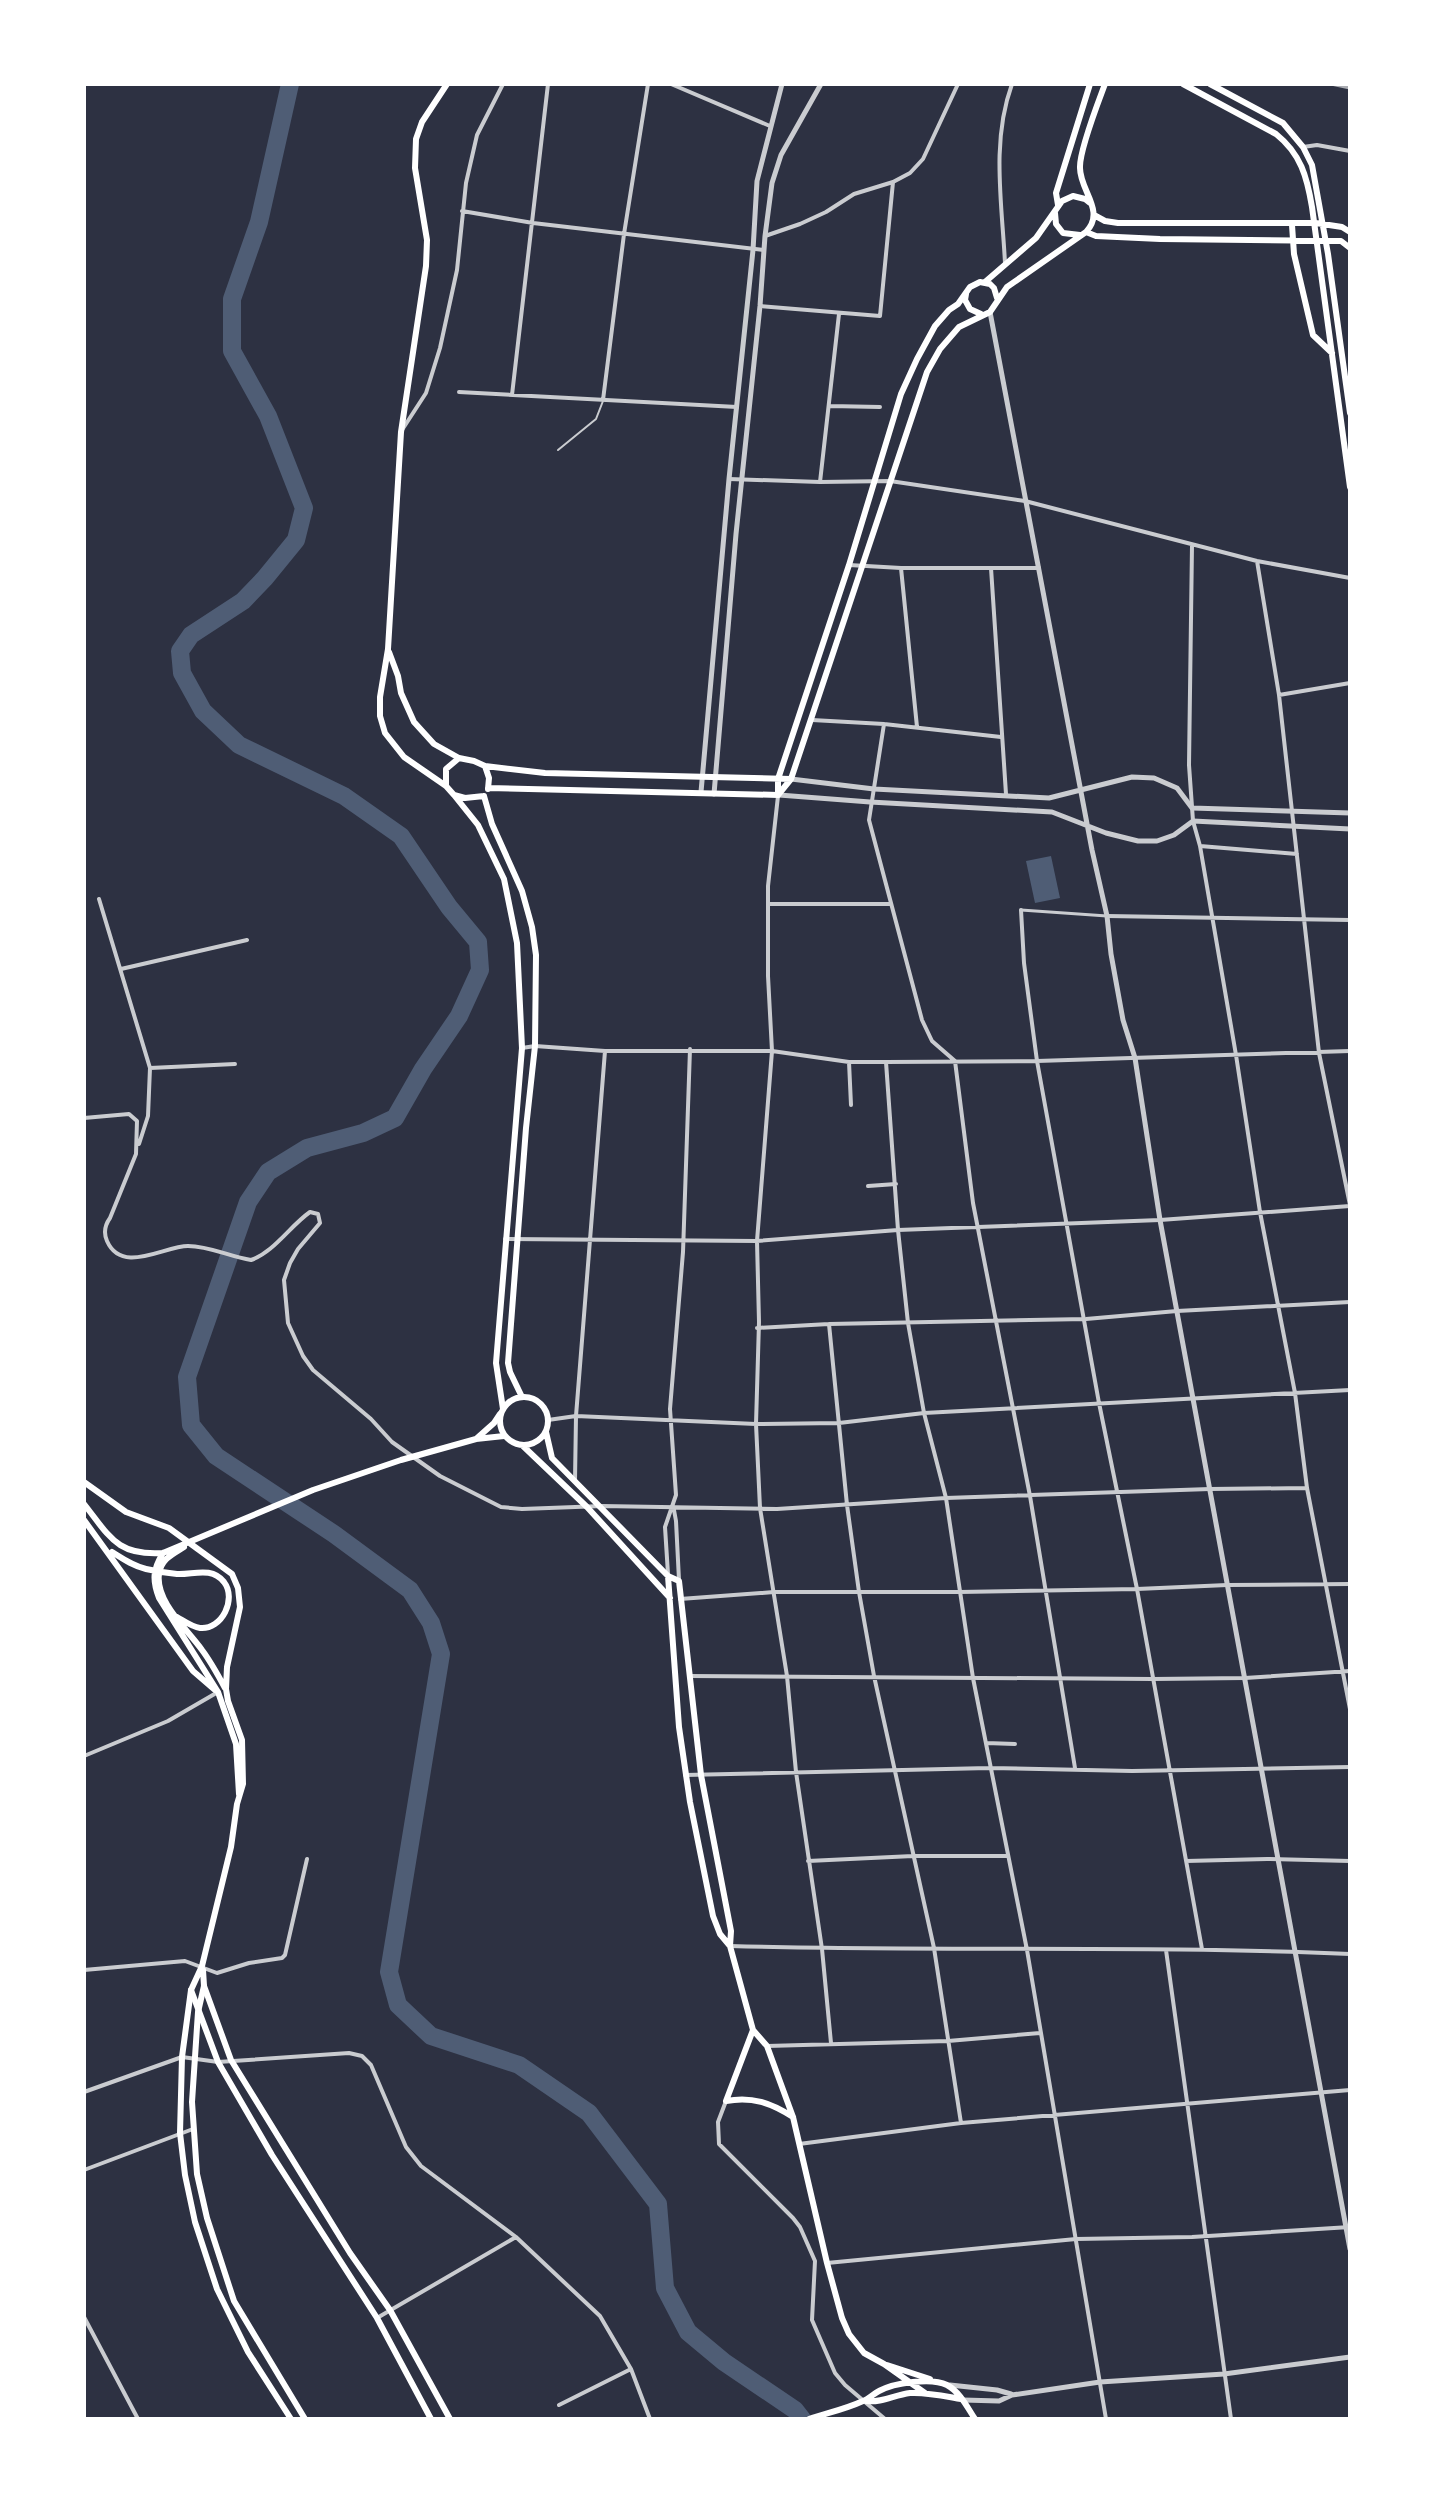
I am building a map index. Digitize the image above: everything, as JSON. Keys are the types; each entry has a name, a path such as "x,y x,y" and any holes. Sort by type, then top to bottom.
{"main road":[{"path":"447,84 422,122 416,139 415,168 427,240 426,266 401,432 388,649 380,716 385,733 404,757 446,786 478,825 504,879 517,943 522,1048 496,1363 500,1429 504,1436 523,1446 587,1507 670,1598 680,1599"},
{"path":"1090,84 1056,193 1056,224 1063,233 1174,240 1341,241 1350,248"},
{"path":"778,795 791,779 927,372 959,327 994,308 997,298 1012,283 1050,259 1083,234 1093,222 1094,212 1081,176 1080,162 1105,84"},
{"path":"1183,84 1276,134 1297,155 1303,167 1312,207 1350,487"},
{"path":"1210,84 1283,123 1303,147 1312,165 1350,413"},
{"path":"1236,112 1242,101"},
{"path":"778,795 778,779 849,565 901,394 935,326 974,284 985,282 1036,238 1056,209 1067,197 1073,196 1085,199 1105,221 1118,223 1301,224 1342,227 1350,232"},
{"path":"1174,224 1174,240"},
{"path":"1292,225 1297,241 1294,254 1313,335 1332,353"},
{"path":"985,282 994,288 997,298"},
{"path":"966,294 965,300 970,309 987,313"},
{"path":"388,649 401,693 414,722 434,744 459,758 485,766 545,773 791,779"},
{"path":"446,786 446,769 459,758"},
{"path":"485,766 489,778 484,796 492,824 522,891 536,955 535,1046 508,1363 522,1397"},
{"path":"488,788 778,795"},
{"path":"454,795 465,798 484,796"},
{"path":"476,1439 514,1398 537,1400 548,1420 546,1432 552,1458 668,1576 679,1581 701,1775 731,1931 730,1946 753,2030 767,2046 793,2117 842,2318 849,2334 864,2353 884,2364 946,2384 963,2400 975,2419"},
{"path":"523,1446 536,1442 546,1432"},
{"path":"84,1504 111,1538 127,1550 163,1553 313,1490 401,1460 476,1439 504,1436"},
{"path":"84,1482 126,1512 169,1528 232,1574 238,1588 240,1607 222,1690"},
{"path":"84,1520 193,1671 222,1690"},
{"path":"197,1538 166,1558 159,1571 159,1586 168,1605 202,1649 222,1690 236,1744 239,1794 231,1847 202,1966 191,1990 182,2057 180,2133 195,2222 217,2289 230,2319 290,2418 299,2410"},
{"path":"106,1548 132,1565 179,1574 196,1571 212,1573 224,1582 229,1594 227,1609 220,1620 209,1627 199,1628 177,1617"},
{"path":"163,1553 154,1566 155,1587 179,1629 222,1690"},
{"path":"668,1576 685,1775 713,1916 720,1934 730,1946"},
{"path":"202,1966 204,1986 231,2060 350,2253 390,2310 450,2419"},
{"path":"204,1986 198,2012 193,2129 197,2174 207,2218 234,2301 305,2419"},
{"path":"191,1990 218,2062 272,2155 377,2318 431,2419"},
{"path":"726,2101 753,2030"},
{"path":"726,2101 743,2098 760,2100 793,2117"},
{"path":"272,2155 285,2147"},
{"path":"195,2222 207,2218"},
{"path":"339,2261 350,2253"},
{"path":"230,2319 240,2310"},
{"path":"884,2364 925,2393"},
{"path":"809,2419 866,2401 890,2384 891,2371"},
{"path":"878,2391 907,2382 946,2384"},
{"path":"866,2401 877,2402 899,2395 925,2393 963,2400"}],"street":[{"path":"401,432 426,393 440,348 457,270 466,183 477,135 503,84"},
{"path":"512,395 548,84"},
{"path":"603,400 624,234 648,84"},
{"path":"671,84 770,126"},
{"path":"701,792 757,181 782,84"},
{"path":"714,794 741,480 772,183 781,155 821,84"},
{"path":"765,236 826,212 854,194 893,182 910,173 923,159 958,84"},
{"path":"1005,263 1000,203 1000,142 1003,109 1012,84"},
{"path":"1303,147 1317,145 1350,151"},
{"path":"760,306 880,316 893,182"},
{"path":"462,211 533,223 764,250"},
{"path":"987,313 1107,916 1123,1020 1135,1058 1160,1220 1350,2249"},
{"path":"820,482 839,314"},
{"path":"459,392 737,407"},
{"path":"830,406 880,407"},
{"path":"729,479 890,481 1025,501 1257,561 1350,578"},
{"path":"1192,545 1189,765 1193,821 1236,1055 1260,1212 1295,1393 1307,1488 1350,1709"},
{"path":"505,1239 757,1241 898,1230 1160,1220 1350,1205 1319,1053 1279,695 1257,561"},
{"path":"849,565 1039,568"},
{"path":"901,568 917,727"},
{"path":"991,568 1006,794"},
{"path":"1279,695 1350,683"},
{"path":"810,720 884,724 1001,737"},
{"path":"884,724 869,820 922,1020 932,1041 955,1061 978,1228 1030,1496 1075,1768"},
{"path":"791,779 874,789 1049,798 1132,777 1154,778 1177,788 1192,808"},
{"path":"831,2043 822,1949 796,1772 787,1676 760,1508 756,1424 757,1241 772,1051 768,886 778,795 1052,812 1119,837 1157,841 1174,835 1193,821 1350,829"},
{"path":"1192,808 1350,813"},
{"path":"1200,846 1297,854"},
{"path":"99,899 150,1068 148,1116 136,1154 105,1225 106,1240 112,1249 125,1256 142,1258 184,1246 256,1259 303,1217 310,1212 318,1214 320,1223 298,1249 284,1280 292,1338 313,1370 371,1419 392,1442 440,1476 482,1498 501,1507 522,1509 602,1506 760,1508 946,1498 1307,1488"},
{"path":"768,904 890,904"},
{"path":"1202,1949 1037,1061 1024,963 1021,910 1107,916 1350,920"},
{"path":"121,969 247,940"},
{"path":"522,1048 772,1051 849,1062 1037,1061 1350,1051"},
{"path":"668,1576 665,1527 676,1495 670,1420 683,1241 690,1049"},
{"path":"575,1483 576,1416 605,1051"},
{"path":"849,1062 851,1105"},
{"path":"886,1062 908,1323 924,1413 946,1498 973,1678 1027,1950 1106,2419"},
{"path":"150,1068 235,1064"},
{"path":"84,1118 129,1114 137,1121 136,1154"},
{"path":"868,1186 896,1184"},
{"path":"757,1328 995,1319 1086,1319 1350,1302"},
{"path":"829,1324 859,1592 874,1676 934,1948 961,2123"},
{"path":"548,1420 576,1416 756,1424 839,1423 924,1413 1350,1390"},
{"path":"673,1507 679,1581"},
{"path":"680,1599 774,1592 1046,1591 1350,1584"},
{"path":"689,1676 1153,1679 1245,1678 1350,1671"},
{"path":"84,1756 168,1721 222,1690"},
{"path":"985,1743 1015,1744"},
{"path":"685,1775 894,1769 1350,1767"},
{"path":"808,1861 1008,1856"},
{"path":"84,1970 185,1961 217,1973 284,1957 307,1859"},
{"path":"1186,1861 1350,1861"},
{"path":"730,1946 822,1949 1202,1949 1350,1954"},
{"path":"1166,1950 1231,2419"},
{"path":"767,2046 948,2041 1040,2033"},
{"path":"84,2092 182,2057 218,2062 349,2053 362,2056 371,2065 411,2155 430,2174 516,2237 600,2316 631,2369 650,2419"},
{"path":"799,2144 961,2123 1350,2090"},
{"path":"726,2101 718,2122 719,2144 800,2227 815,2261 812,2320 835,2373 885,2419"},
{"path":"84,2170 193,2129"},
{"path":"827,2263 1076,2239 1192,2237 1348,2227"},
{"path":"377,2318 516,2237"},
{"path":"84,2317 138,2419"},
{"path":"963,2400 999,2401 1012,2395 1100,2382 1224,2374 1350,2357"},
{"path":"559,2405 631,2369"},
{"path":"946,2384 997,2390 1012,2395"}],"lane":[{"path":"558,450 596,419 603,400"}],"water":[{"path":"1051,856 1060,898 1035,903 1026,861"}],"waterway":[{"path":"290,84 259,222 232,299 232,351 268,416 304,508 296,540 265,578 243,601 191,635 180,651 182,673 203,711 239,745 344,796 401,836 449,907 478,942 480,970 459,1016 395,1118 363,1133 307,1148 268,1172 248,1202 187,1377 191,1425 216,1456 334,1534 410,1590 431,1623 441,1654 389,1972 398,2005 431,2036 519,2065 589,2113 658,2204 665,2288 688,2332 724,2362 795,2410 802,2419"}],"railway":[{"path":"1331,84 1350,88"}]}
